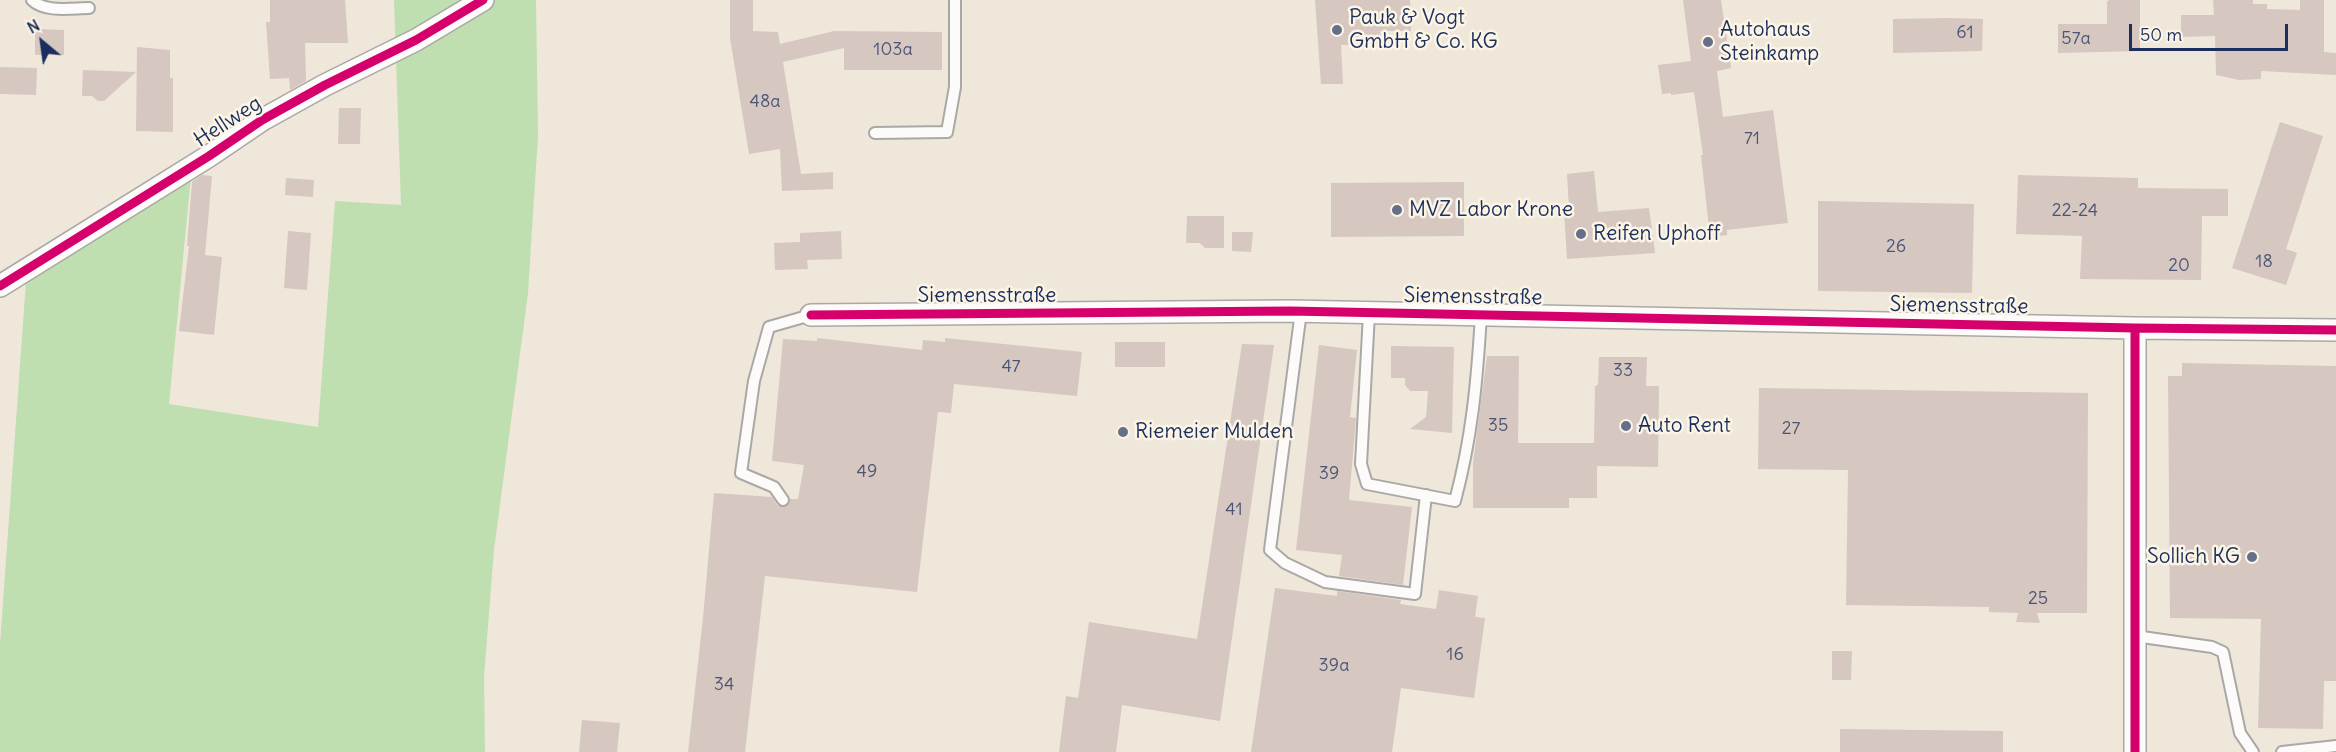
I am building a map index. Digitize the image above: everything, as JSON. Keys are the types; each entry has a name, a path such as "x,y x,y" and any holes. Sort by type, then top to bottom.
{"street":[{"name":"Hellweg","path":"0,286 209,156 262,120 325,85 416,40 483,0"},
{"name":"Siemensstraße","path":"811,315 1301,311 2336,330"},
{"path":"2135,328 2135,752"}],"lane":[{"path":"32,0 37,5 45,7 89,8"},
{"path":"875,133 946,132 955,87 955,0"},
{"path":"1301,311 1270,550 1285,563 1324,582 1415,594 1426,495"},
{"path":"1369,313 1362,464 1367,484 1455,501 1466,460 1476,401 1481,315"},
{"path":"783,500 774,487 741,473 754,381 769,327 811,315"},
{"path":"2135,636 2212,647 2223,652 2240,733 2253,752"},
{"path":"2282,752 2336,746"}],"green space":[{"path":"394,0 536,0 538,136 528,293 494,550 484,677 485,752 0,752 0,644 26,281 191,176 169,404 318,427 335,201 401,205"}],"building":[{"path":"270,0 345,0 348,43 305,43 306,81 290,90 289,78 270,79 266,22 270,22"},
{"path":"730,0 753,0 753,31 778,32 780,44 834,31 942,32 942,70 844,70 844,48 783,62 801,174 833,172 833,189 782,191 780,149 749,154 730,38"},
{"path":"1315,0 1410,0 1411,31 1380,31 1382,44 1341,45 1343,84 1321,84"},
{"path":"1683,0 1721,0 1731,68 1717,71 1723,117 1773,110 1788,223 1727,230 1727,235 1710,237 1701,155 1703,155 1694,92 1662,94 1658,65 1691,61"},
{"path":"2109,0 2140,0 2140,51 2058,53 2058,24 2107,24 2107,2"},
{"path":"2213,0 2253,0 2253,4 2267,4 2267,9 2300,10 2300,0 2324,0 2324,52 2336,53 2336,75 2261,71 2261,79 2239,80 2216,75 2215,36 2181,37 2181,15 2214,15"},
{"path":"1893,19 1983,19 1982,51 1893,53"},
{"path":"35,29 64,30 64,55 35,55"},
{"path":"137,47 170,50 170,78 173,78 173,132 136,131"},
{"path":"0,67 37,68 36,95 0,94"},
{"path":"83,70 136,72 104,101 98,101 92,96 82,96"},
{"path":"339,108 361,108 360,144 338,144"},
{"path":"2280,122 2323,136 2286,249 2297,253 2286,285 2232,268"},
{"path":"1594,171 1598,212 1649,208 1655,253 1567,259 1564,211 1569,210 1567,174"},
{"path":"202,175 212,176 205,255 222,257 214,335 179,331 189,246 187,246 192,182"},
{"path":"2018,175 2138,178 2138,188 2228,189 2228,216 2202,216 2201,280 2080,279 2082,236 2016,234"},
{"path":"286,178 314,180 313,197 285,195"},
{"name":"MVZ Labor Krone","path":"1464,182 1464,236 1331,237 1331,183"},
{"path":"1818,201 1974,204 1972,293 1818,291"},
{"path":"1187,216 1224,216 1224,248 1205,248 1200,243 1186,243"},
{"path":"288,231 311,233 307,290 284,288"},
{"path":"841,231 842,259 807,260 808,269 775,270 774,243 800,242 800,233"},
{"path":"1232,232 1253,232 1251,252 1232,251"},
{"path":"817,338 922,350 923,340 945,342 945,338 1082,352 1077,396 954,384 951,413 938,412 917,592 765,576 745,752 688,752 714,493 772,497 777,505 783,507 789,504 790,499 798,499 804,465 772,461 783,339 817,341"},
{"path":"1115,342 1165,342 1165,367 1115,367"},
{"path":"1242,344 1274,345 1220,721 1122,705 1116,752 1059,752 1066,696 1078,698 1089,622 1197,639"},
{"path":"1319,345 1357,350 1350,417 1356,418 1349,500 1412,507 1403,585 1339,576 1342,555 1296,550"},
{"path":"1391,346 1454,347 1452,433 1410,429 1426,417 1428,391 1410,391 1405,385 1405,378 1391,378"},
{"path":"1487,356 1519,356 1518,443 1594,443 1595,386 1598,385 1599,357 1647,357 1646,386 1659,386 1658,467 1597,466 1597,498 1569,498 1569,508 1473,508 1473,463"},
{"name":"Sollich KG","path":"2182,363 2336,366 2336,681 2324,681 2323,729 2258,728 2261,619 2170,618 2168,376 2182,376"},
{"path":"1759,388 2088,393 2087,613 2037,613 2040,623 2016,622 2018,613 1989,612 1989,607 1846,605 1848,470 1758,469"},
{"path":"1275,588 1337,596 1337,591 1401,600 1400,604 1436,609 1439,590 1478,596 1475,617 1485,618 1474,698 1401,688 1392,752 1251,752"},
{"path":"1832,651 1852,651 1851,680 1832,680"},
{"path":"582,720 620,723 617,752 579,752"},
{"path":"1840,729 2003,731 2003,752 1840,752"}],"cycle path":[{"path":"0,286 209,156 262,120 325,85 416,40 483,0"},
{"path":"811,315 1290,311 2336,330"},
{"path":"2135,328 2135,752"}],"place":[{"name":"Pauk & Vogt GmbH & Co. KG","path":"1337,30"},
{"name":"Autohaus Steinkamp","path":"1708,42"},
{"name":"MVZ Labor Krone","path":"1397,210"},
{"name":"Reifen Uphoff","path":"1581,234"},
{"name":"Auto Rent","path":"1626,426"},
{"name":"Riemeier Mulden","path":"1123,432"},
{"name":"Sollich KG","path":"2252,557"}]}
